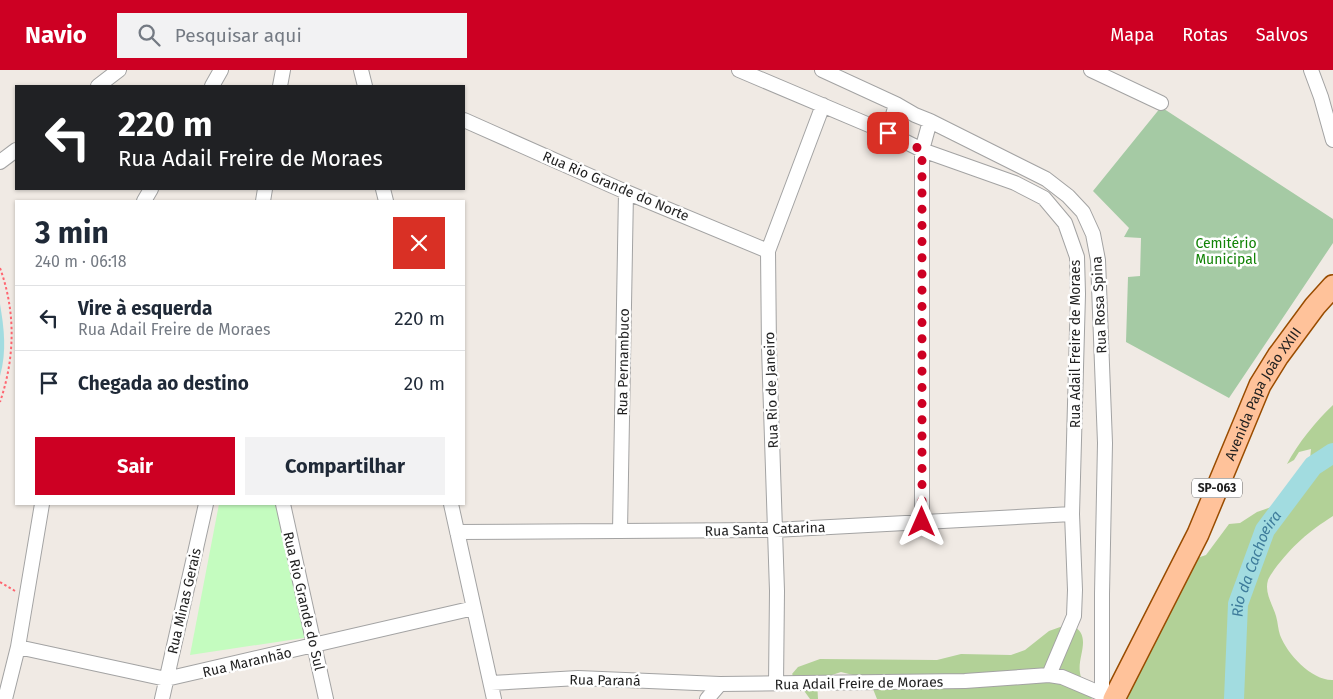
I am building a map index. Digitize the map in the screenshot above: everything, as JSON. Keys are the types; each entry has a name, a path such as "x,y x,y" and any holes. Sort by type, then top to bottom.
{"main road":[{"name":"Avenida Papa João XXIII","path":"1106,697 1198,534 1260,385 1278,356 1315,306 1333,286"}],"street":[{"path":"99,85 119,70"},
{"path":"213,85 221,70"},
{"path":"280,85 283,70"},
{"path":"361,70 365,85"},
{"name":"Rua Adail Freire de Moraes","path":"739,70 888,133 922,150 1030,190 1044,198 1065,223 1077,257 1072,514 1075,590 1074,616 1049,675"},
{"name":"Rua Rosa Spina","path":"822,70 896,104 914,115 930,120 1046,179 1068,196 1083,212 1093,234 1098,260 1105,444 1102,594 1106,697"},
{"path":"1091,70 1161,103"},
{"path":"1311,70 1333,140"},
{"path":"888,133 896,104"},
{"name":"Rua Rio de Janeiro","path":"776,684 777,591 768,251 823,105"},
{"name":"Rua Rio Grande do Norte","path":"465,120 626,192 768,251"},
{"path":"922,522 922,150 930,120"},
{"path":"0,162 15,151"},
{"name":"Rua Pernambuco","path":"620,531 626,192"},
{"path":"5,699 18,647 42,505"},
{"name":"Rua Minas Gerais","path":"162,699 206,505"},
{"name":"Rua Rio Grande do Sul","path":"282,505 326,699"},
{"path":"451,505 494,699"},
{"name":"Rua Santa Catarina","path":"457,532 774,530 1072,514"},
{"name":"Rua Maranhão","path":"18,647 166,679 474,608"},
{"name":"Rua Adail Freire de Moraes","path":"720,684 965,681 1049,675 1062,677 1106,697"},
{"name":"Rua Paraná","path":"491,683 578,678 720,684"},
{"path":"707,699 720,684"}],"path":[{"path":"0,268 4,280 13,332 12,354 0,402"},
{"path":"0,582 15,591 27,593"}],"green space":[{"name":"Cemitério Municipal","path":"1161,107 1333,219 1333,243 1229,398 1126,342 1128,277 1140,276 1141,238 1124,237 1129,228 1093,191"},
{"path":"1333,405 1333,516 1308,534 1287,554 1268,579 1267,590 1283,642 1301,665 1317,676 1333,680 1333,699 1110,699 1188,561 1206,555 1229,524 1240,523 1257,512 1283,503 1293,493 1304,488 1308,479 1311,449 1299,452 1294,460 1287,464 1296,448"},
{"path":"219,505 279,505 310,637 190,655"},
{"path":"1072,625 1082,635 1083,647 1080,673 1092,699 877,699 871,684 865,678 841,672 817,680 818,699 810,699 792,674 798,667 820,659 937,660 961,654 1011,655 1025,650 1049,631"}],"water":[{"path":"0,304 4,331 4,349 0,376"}],"waterway":[{"name":"Rio da Cachoeira","path":"1234,699 1238,604 1265,530 1313,466 1333,453"}],"route":[{"path":"888,133 922,150 922,522"}]}
